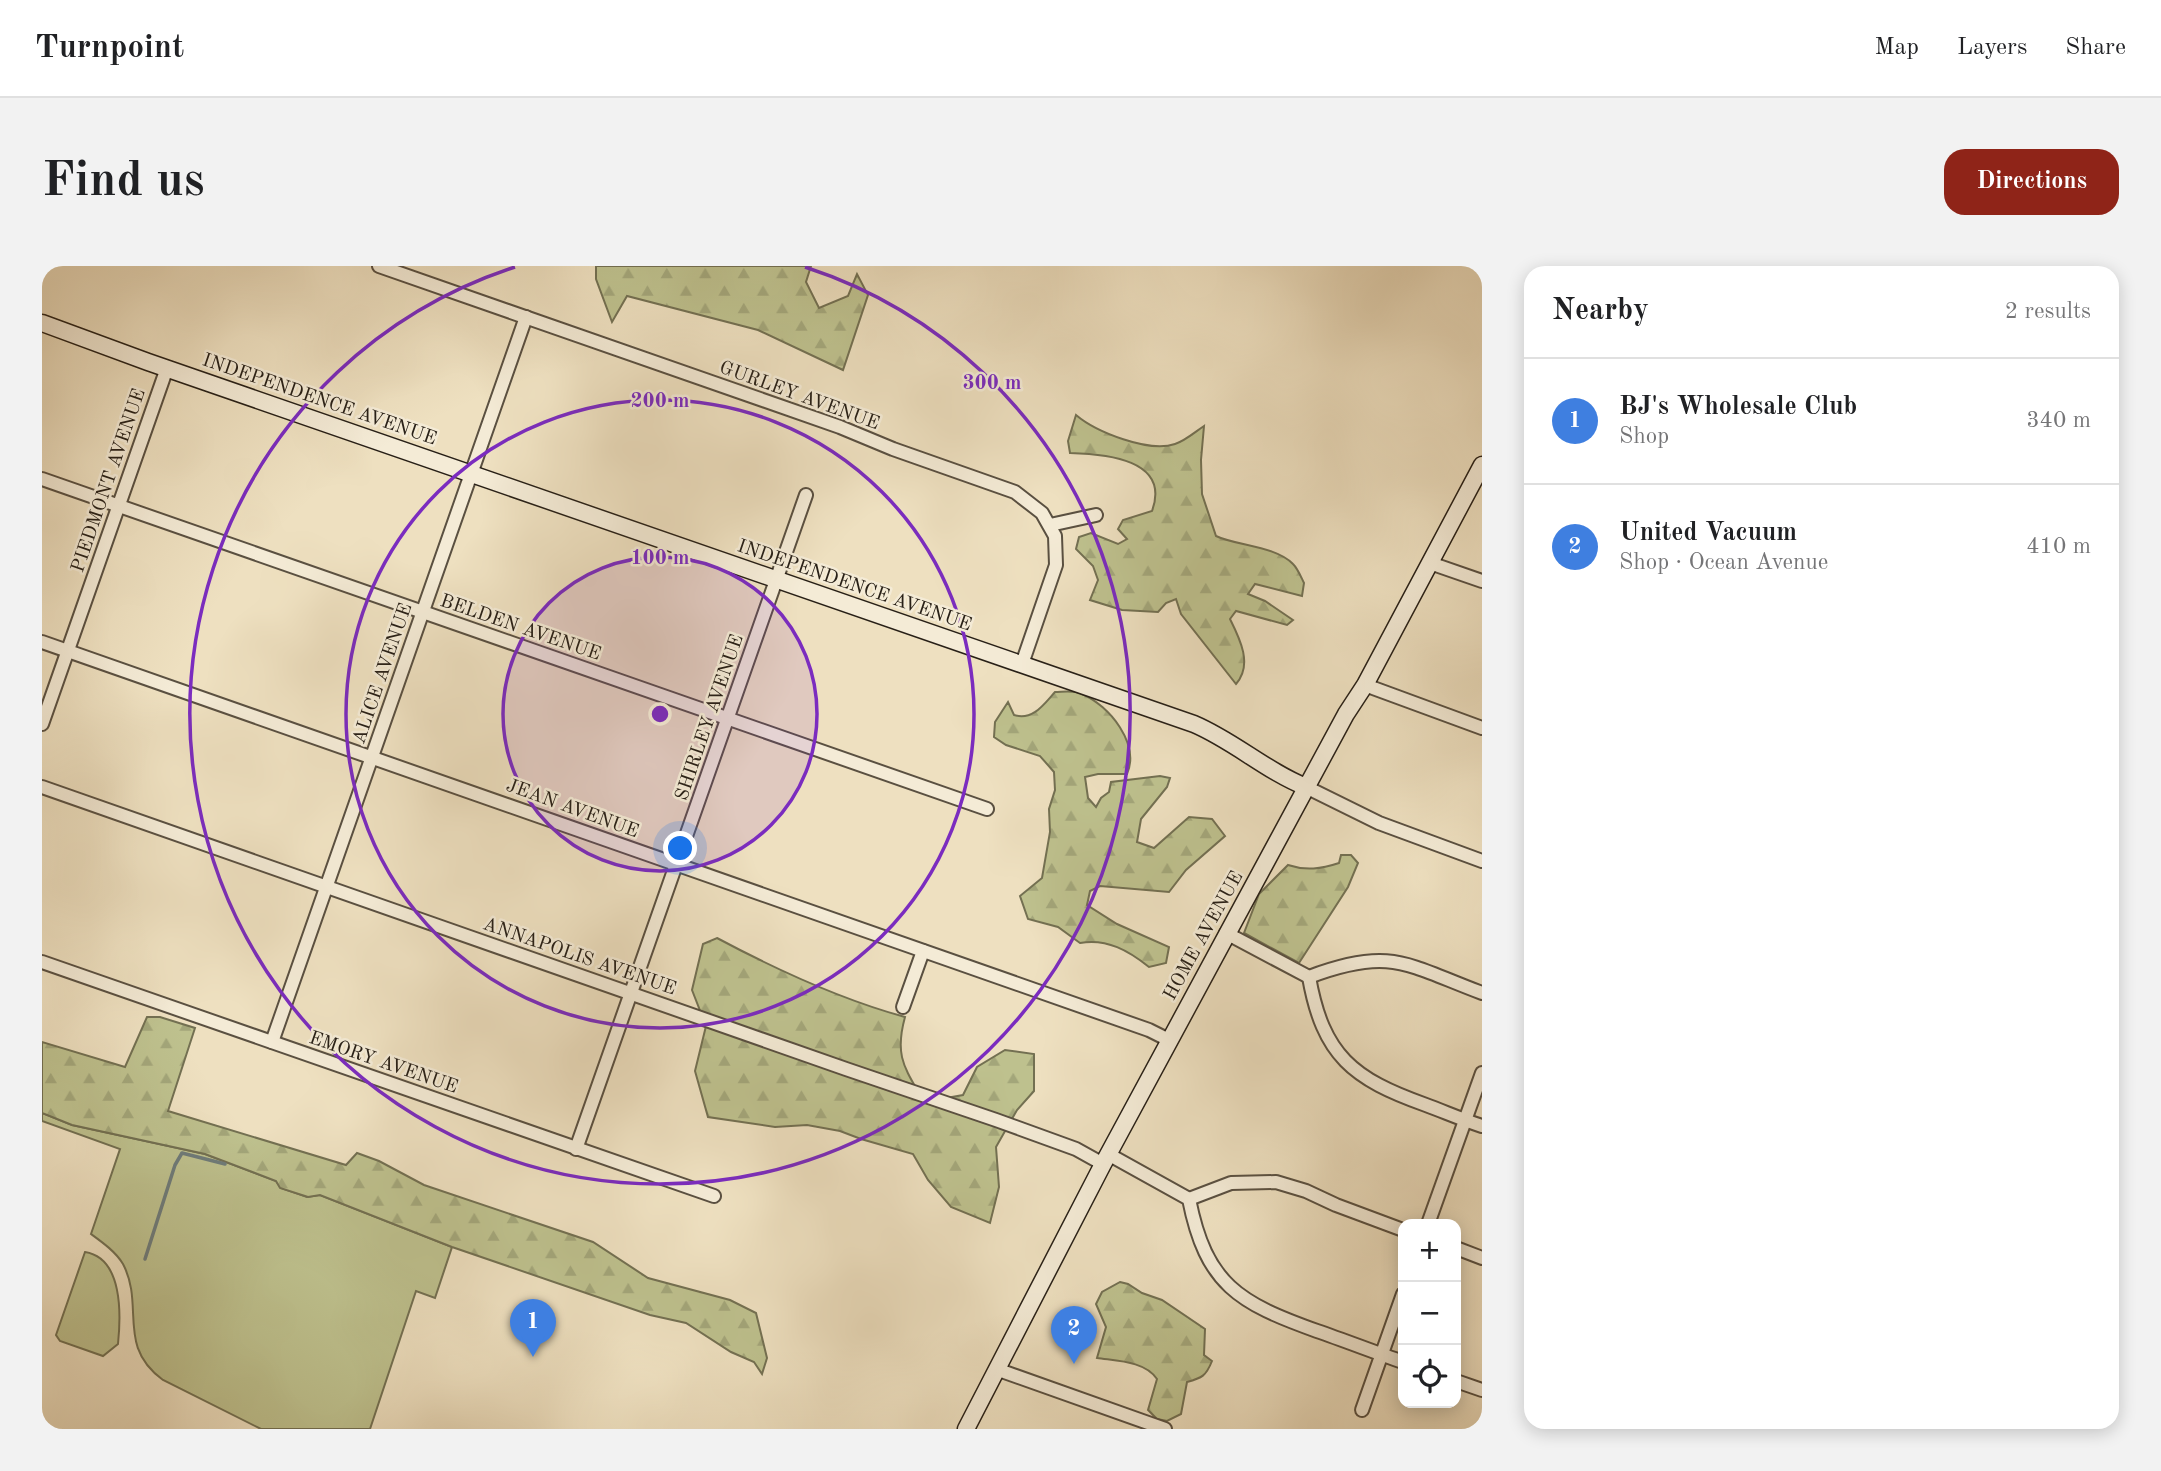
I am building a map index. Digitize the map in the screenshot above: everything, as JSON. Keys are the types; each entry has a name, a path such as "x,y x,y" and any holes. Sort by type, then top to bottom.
{"street":[{"name":"GURLEY AVENUE","path":"379,266 830,423 893,449 1015,492 1033,504 1050,525"},
{"name":"ALICE AVENUE","path":"272,1042 526,317"},
{"name":"INDEPENDENCE AVENUE","path":"42,323 1194,724 1217,733 1277,773 1379,823 1482,861"},
{"name":"PIEDMONT AVENUE","path":"42,724 167,368"},
{"name":"HOME AVENUE","path":"966,1429 1105,1159 1346,714 1365,685 1482,465"},
{"name":"BELDEN AVENUE","path":"42,479 987,809"},
{"name":"SHIRLEY AVENUE","path":"576,1149 806,495"},
{"path":"1022,664 1056,565 1055,536 1050,525 1096,515"},
{"path":"1430,563 1482,581"},
{"name":"JEAN AVENUE","path":"42,642 1149,1030 1169,1040"},
{"path":"1365,685 1482,728"},
{"name":"ANNAPOLIS AVENUE","path":"42,787 985,1115 1105,1159 1189,1199"},
{"path":"1226,933 1309,977 1358,961 1393,961 1424,969 1482,993"},
{"path":"903,1007 923,951"},
{"name":"EMORY AVENUE","path":"42,962 714,1196"},
{"path":"1309,977 1321,1025 1332,1045 1353,1068 1380,1087 1482,1126"},
{"path":"1430,1219 1482,1073"},
{"path":"1398,1228 1306,1191 1276,1182 1231,1184 1189,1199 1198,1240 1218,1275 1235,1292 1273,1315 1398,1360"},
{"path":"1461,1250 1482,1258"},
{"path":"1362,1410 1398,1309"},
{"path":"996,1368 1165,1429"},
{"path":"1461,1383 1482,1390"}],"green space":[{"path":"596,266 811,266 806,282 819,308 848,296 857,274 868,295 843,370 758,330 627,296 612,322 596,279"},
{"path":"1076,415 1109,434 1151,446 1179,443 1204,426 1202,494 1216,536 1277,553 1298,571 1304,583 1302,596 1255,584 1248,594 1265,601 1293,620 1287,625 1236,611 1230,619 1241,643 1244,660 1244,669 1236,684 1181,614 1176,599 1166,603 1158,612 1122,610 1090,600 1098,580 1093,566 1076,549 1079,537 1091,533 1118,544 1127,539 1118,529 1123,520 1152,511 1155,494 1152,480 1144,470 1131,463 1100,455 1070,453 1068,441"},
{"path":"1055,692 1076,692 1093,700 1112,717 1126,739 1130,762 1127,774 1085,777 1088,798 1096,807 1101,798 1109,792 1111,782 1160,776 1170,778 1167,787 1141,819 1137,842 1154,848 1189,817 1212,819 1225,836 1186,870 1169,892 1100,886 1090,891 1087,905 1117,924 1169,947 1166,963 1149,967 1117,947 1099,942 1080,943 1058,927 1028,919 1020,896 1042,878 1050,832 1049,809 1055,790 1054,772 1040,756 1006,745 994,737 995,722 1008,702 1014,715 1027,716 1038,710"},
{"path":"1341,855 1351,855 1358,863 1348,887 1299,963 1244,933 1259,894 1288,865 1307,869 1326,867 1339,863"},
{"path":"717,938 809,983 856,1002 905,1017 901,1042 903,1062 924,1102 963,1095 977,1067 1005,1050 1034,1054 1034,1091 1017,1110 996,1147 999,1187 990,1223 951,1207 928,1180 913,1154 840,1131 807,1125 775,1127 708,1117 695,1071 706,1026 692,990 703,944"},
{"path":"147,1017 160,1017 195,1028 168,1111 346,1165 357,1153 379,1161 424,1185 593,1242 648,1278 730,1300 756,1313 767,1358 762,1374 754,1362 731,1352 686,1323 650,1315 452,1247 320,1195 308,1197 280,1188 276,1181 205,1154 72,1125 42,1113 42,1042 125,1067"},
{"path":"42,1113 72,1125 205,1154 276,1181 281,1188 307,1197 320,1195 452,1247 435,1298 416,1291 370,1429 261,1429 163,1380 149,1367 135,1339 132,1295 123,1264 113,1251 91,1234 120,1149 42,1121"},
{"path":"85,1252 97,1256 107,1265 117,1289 118,1344 103,1356 60,1341 56,1335"},
{"path":"1120,1282 1162,1300 1205,1329 1204,1355 1212,1361 1203,1376 1187,1382 1181,1414 1167,1421 1157,1419 1148,1410 1157,1379 1152,1373 1138,1365 1097,1358 1106,1327 1096,1304 1102,1292"}],"waterway":[{"path":"145,1259 175,1165 182,1153 225,1164"}],"place":[{"name":"BJ's Wholesale Club","path":"533,1357"},
{"name":"United Vacuum","path":"1074,1364"}]}
